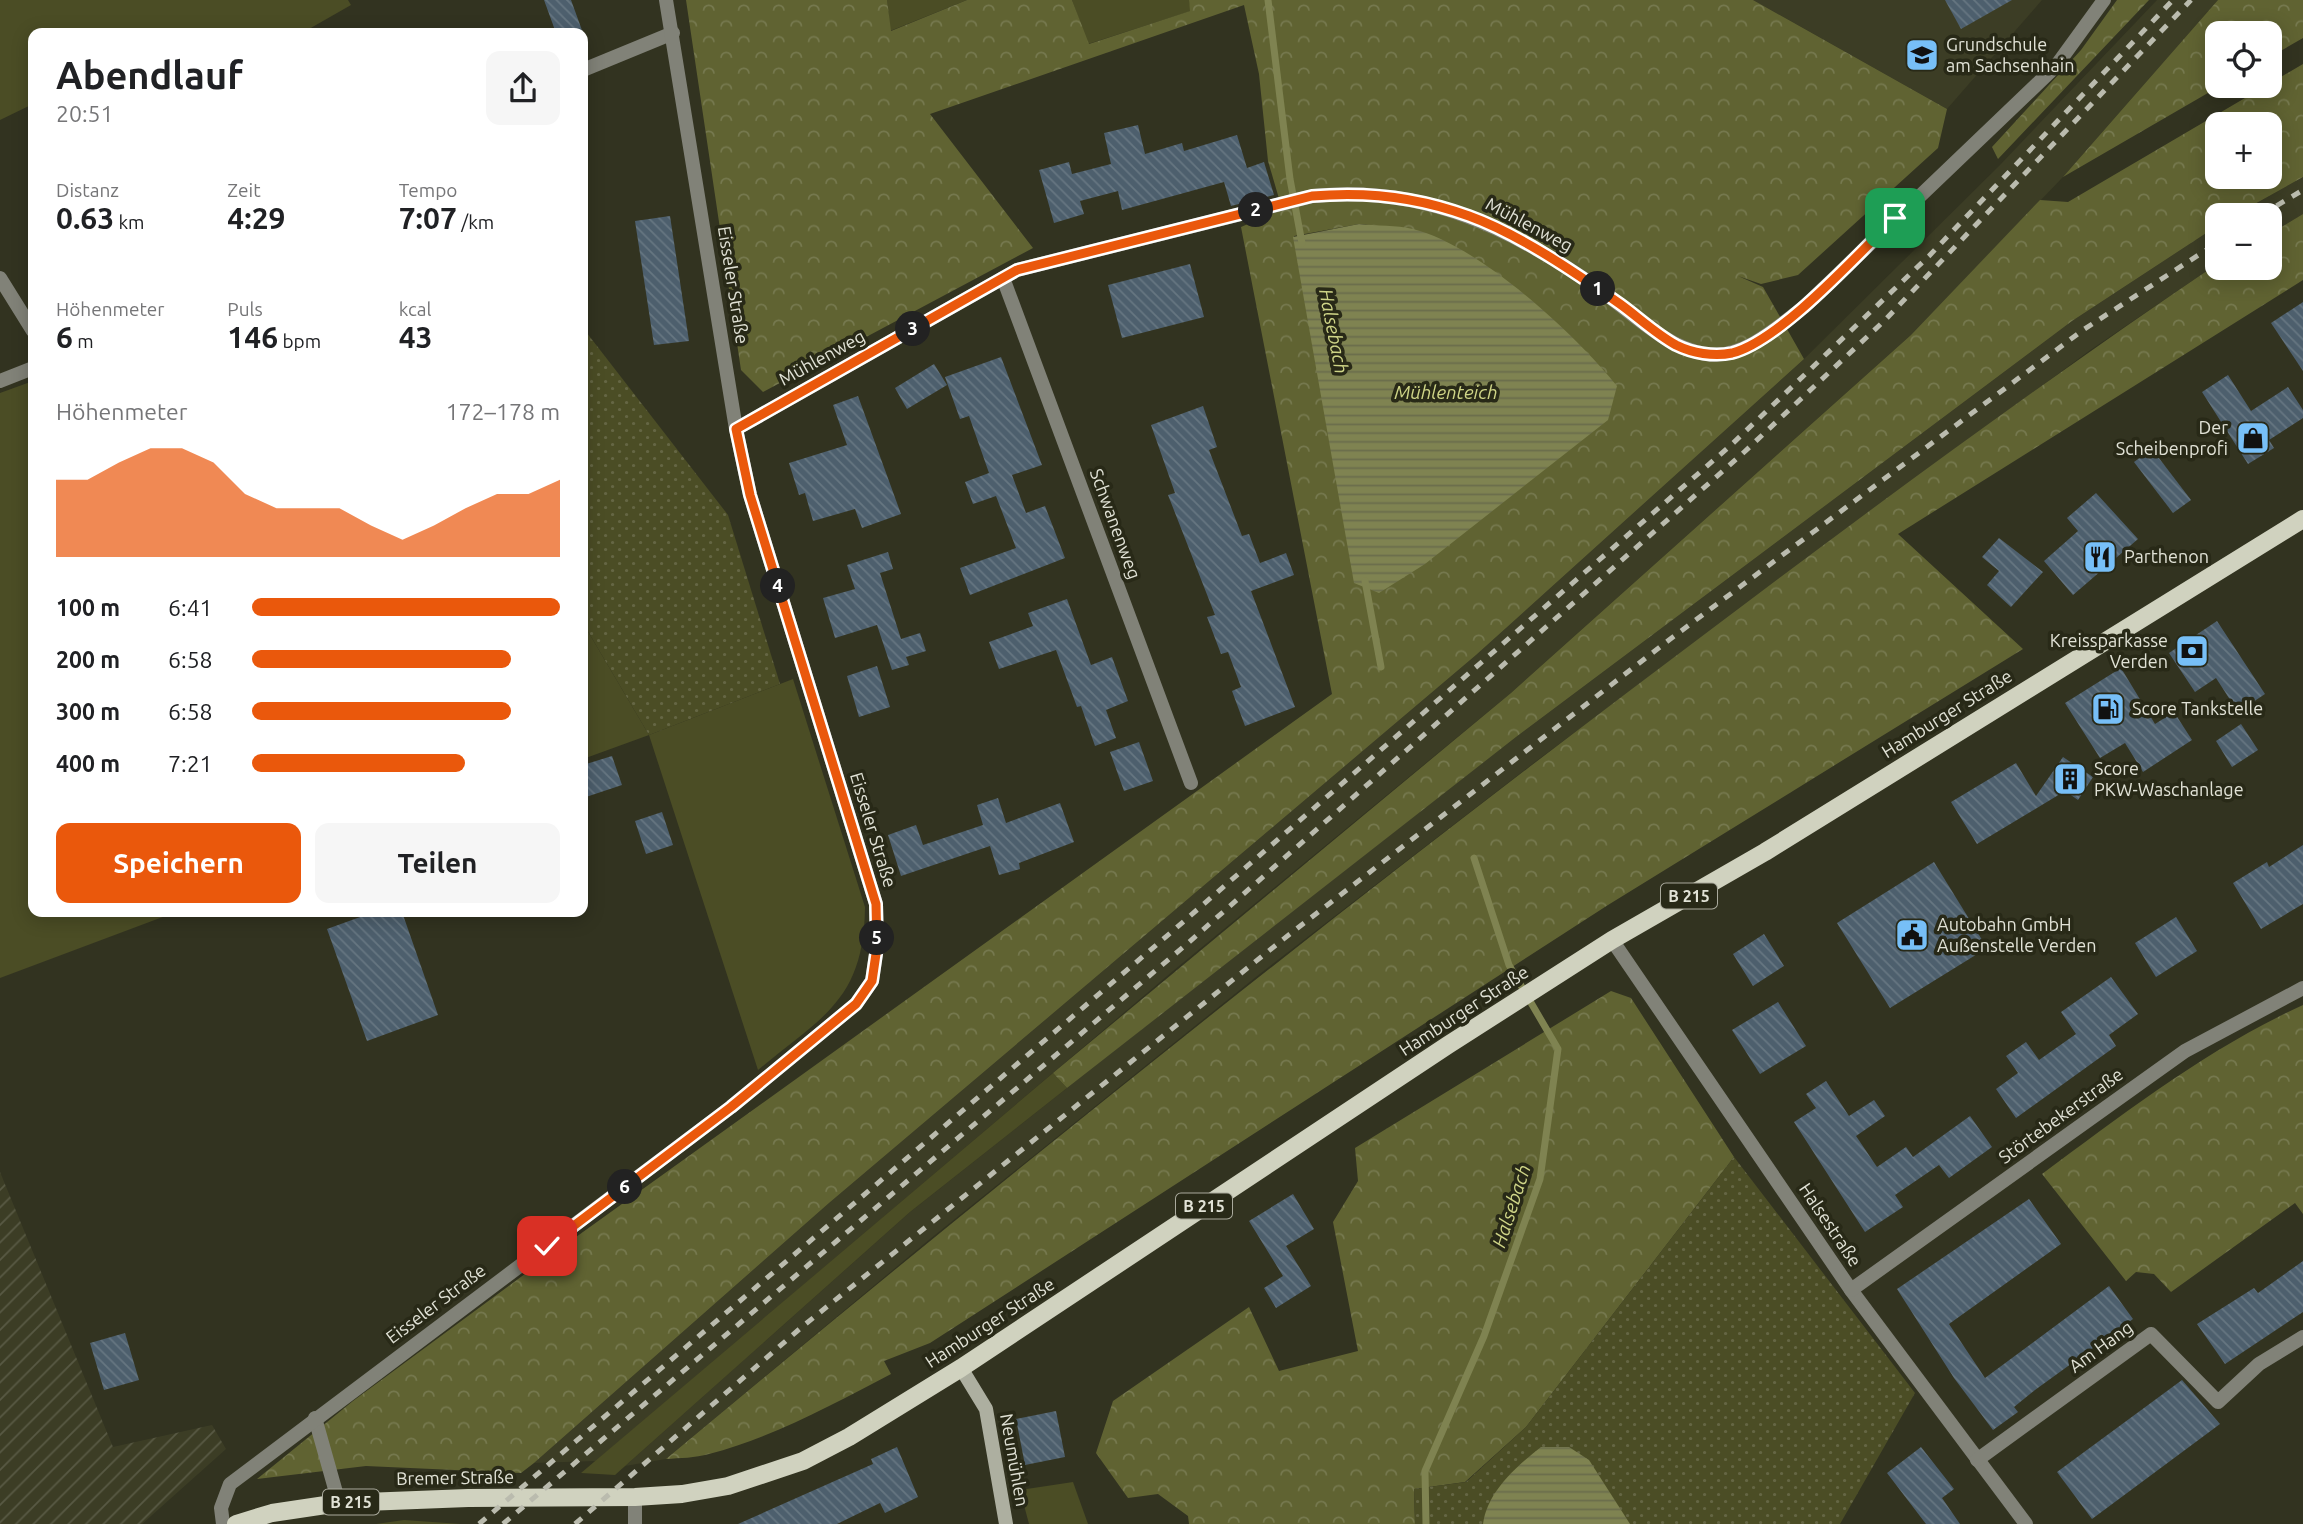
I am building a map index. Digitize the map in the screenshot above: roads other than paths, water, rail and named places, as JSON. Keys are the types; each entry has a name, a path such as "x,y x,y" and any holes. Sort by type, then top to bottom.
{"main road":[{"name":"Hamburger Straße","path":"635,1497 728,1486 803,1461 849,1437 961,1368 1612,940 1765,852 2303,519"},
{"name":"Bremer Straße","path":"236,1524 272,1514 339,1503 455,1498 635,1497"}],"street":[{"name":"Eisseler Straße","path":"223,1524 221,1508 230,1484 731,1107 856,1004 872,981 877,947 876,904 750,495 736,429 666,0"},
{"name":"Mühlenweg","path":"736,429 1017,270 1312,196 1344,193 1396,195 1470,216 1566,266 1676,345 1708,355 1734,352 1769,333 1804,307 2056,66 2104,0"},
{"path":"588,68 673,33"},
{"path":"0,278 28,323"},
{"name":"Schwanenweg","path":"1003,278 1191,783"},
{"path":"0,381 28,370"},
{"name":"Halsestraße","path":"1612,940 1851,1290 2026,1524"},
{"name":"Störtebekerstraße","path":"1851,1290 2185,1051 2303,988"},
{"name":"Am Hang","path":"1977,1460 2151,1334 2218,1402 2259,1364 2303,1337"},
{"name":"Neumühlen","path":"961,1368 986,1409 1006,1524"},
{"path":"315,1418 339,1503"},
{"path":"635,1497 635,1524"}],"water":[{"name":"Mühlenteich","path":"1359,224 1413,229 1439,238 1467,253 1524,294 1577,342 1617,386 1608,420 1425,564 1379,593 1354,583 1293,237"},
{"path":"1541,1447 1569,1447 1589,1460 1630,1524 1483,1524 1490,1501 1504,1481"}],"waterway":[{"name":"Halsebach","path":"1268,0 1290,179 1302,243"},
{"name":"Halsebach","path":"1365,581 1381,667"},
{"name":"Halsebach","path":"1426,1524 1425,1471 1484,1336 1540,1179 1558,1049 1509,965 1474,858"}],"railway":[{"path":"479,1524 1175,929 1730,446 1929,256 2173,0"},
{"path":"503,1524 1188,943 1741,455 1884,321 2191,0"},
{"path":"2281,203 2303,190"},
{"path":"575,1524 803,1326 1281,941 1669,640 2083,330 2205,251"}],"place":[{"name":"Grundschule am Sachsenhain","path":"1922,55"},
{"name":"Der Scheibenprofi","path":"2253,438"},
{"name":"Parthenon","path":"2100,557"},
{"name":"Kreissparkasse Verden","path":"2192,651"},
{"name":"Score Tankstelle","path":"2108,709"},
{"name":"Score PKW-Waschanlage","path":"2070,779"},
{"name":"Autobahn GmbH Außenstelle Verden","path":"1912,935"}]}
